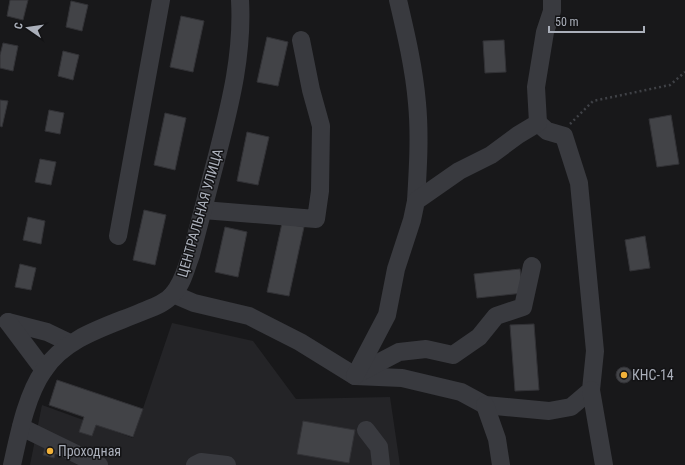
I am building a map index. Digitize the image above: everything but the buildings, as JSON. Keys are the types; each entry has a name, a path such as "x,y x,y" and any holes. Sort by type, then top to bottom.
{"street":[{"path":"118,236 161,0"},
{"name":"ЦЕНТРАЛЬНАЯ УЛИЦА","path":"12,465 21,428 33,391 44,370 57,355 70,343 158,305 173,294 183,279 203,210 229,108 238,65 242,25 240,0"},
{"path":"355,376 388,315 396,269 412,220 416,201 419,147 417,104 411,56 398,0"},
{"path":"552,0 552,11 546,32 536,87 538,123 547,131 564,136 579,183 595,351 591,390 604,465"},
{"path":"203,210 316,219 320,192 321,126 311,90 301,40"},
{"path":"416,201 459,171 491,155 518,135 538,123"},
{"path":"355,376 399,352 426,349 453,355 479,337 496,316 523,307 532,266"},
{"path":"173,294 194,303 249,316 300,342 355,376 402,378 460,392 485,405 549,411 572,406 591,390"},
{"path":"44,370 8,322 47,332 70,343"},
{"path":"485,405 497,439 501,465"},
{"path":"21,428 99,465"},
{"path":"366,430 379,447 381,465"},
{"path":"195,465 200,462 227,465"}],"path":[{"path":"560,135 593,102 670,86 685,72"}],"shaded area":[{"path":"172,323 253,341 296,399 390,397 400,465 30,465 42,405 133,438"}],"place":[{"name":"КНС-14","path":"624,375"},
{"name":"Проходная","path":"50,451"}]}
